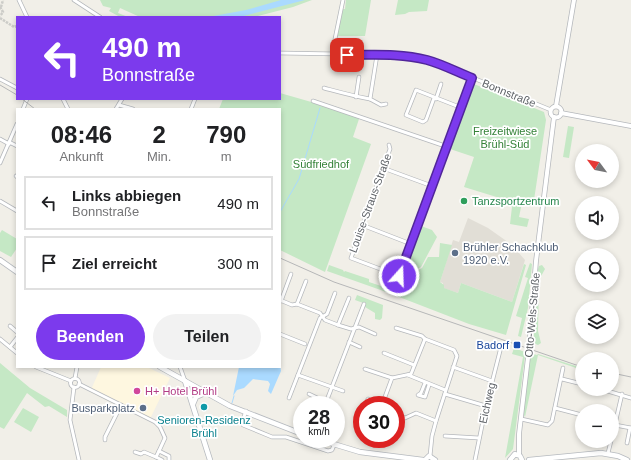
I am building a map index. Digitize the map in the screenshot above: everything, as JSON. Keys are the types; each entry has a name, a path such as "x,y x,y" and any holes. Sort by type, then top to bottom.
{"main road":[{"path":"0,260 16,271"},
{"path":"162,368 205,393 293,430"},
{"path":"185,381 210,460"},
{"path":"193,404 196,397 205,393"},
{"path":"345,448 360,452 424,460 430,456 435,460"},
{"path":"529,460 608,453 627,460"},
{"path":"596,454 622,458"},
{"path":"510,460 517,455 522,460"}],"street":[{"path":"19,0 27,16"},
{"path":"74,0 98,16"},
{"path":"334,54 335,39 343,0"},
{"path":"561,113 558,117 554,117 550,114 550,110 556,106 574,0"},
{"name":"Bonnstraße","path":"281,53 401,56 427,60 550,110"},
{"path":"370,99 377,55"},
{"path":"356,97 359,77"},
{"path":"362,225 411,244 472,78"},
{"path":"0,79 16,87"},
{"path":"441,84 435,98 426,120 423,122 406,115 416,90 435,98 462,108"},
{"path":"341,87 342,92"},
{"path":"324,88 342,92 344,95 370,99 381,105 386,104"},
{"path":"117,108 121,100"},
{"path":"313,101 448,146"},
{"path":"119,104 130,108"},
{"path":"556,106 560,108 561,113"},
{"path":"561,113 631,126"},
{"name":"Otto-Wels-Straße","path":"517,455 530,349 537,254 554,117"},
{"path":"0,163 16,126"},
{"path":"0,139 16,146"},
{"name":"Louise-Straus-Straße","path":"389,145 390,149 351,258 399,276 411,244"},
{"path":"383,168 432,186"},
{"path":"0,201 16,210"},
{"path":"281,298 292,274"},
{"path":"297,304 306,281"},
{"path":"289,398 320,318 327,314 336,293"},
{"path":"338,325 349,298"},
{"path":"281,300 292,305 297,304 320,314 325,320 338,325 351,329 359,327 375,334"},
{"path":"328,396 364,304"},
{"path":"10,326 16,331"},
{"path":"396,328 422,336 454,350 457,356 436,421 432,436 430,456"},
{"path":"281,334 305,344"},
{"path":"0,339 16,352"},
{"path":"10,347 16,339"},
{"path":"366,369 392,378 411,374 426,339"},
{"path":"349,342 360,347"},
{"name":"Eichweg","path":"475,460 486,406 502,346"},
{"path":"384,353 414,365"},
{"path":"453,367 492,381"},
{"path":"38,368 71,381"},
{"path":"71,381 75,378 77,368"},
{"path":"180,368 185,381"},
{"path":"521,419 548,425 552,421 562,379 563,368"},
{"path":"298,375 343,391"},
{"path":"408,375 445,392 486,406"},
{"path":"75,378 79,380 79,384 122,404 158,424 165,436 156,457"},
{"path":"385,396 392,378"},
{"path":"562,379 575,382"},
{"path":"71,381 71,385 74,387 71,423 79,460"},
{"path":"424,383 421,394 418,395 424,397 429,385"},
{"path":"74,387 79,384"},
{"path":"619,393 631,398"},
{"path":"309,394 313,396"},
{"name":"Otto-Wels-Straße","path":"517,455 517,430 524,394"},
{"path":"619,405 622,394"},
{"path":"105,440 105,437 122,404"},
{"path":"555,408 575,413"},
{"path":"246,411 242,422 243,425 272,437 293,440"},
{"path":"405,418 416,413 436,421"},
{"path":"619,425 631,428 627,443"},
{"path":"432,436 438,436"},
{"path":"445,436 480,438"},
{"path":"319,448 328,451 332,450 333,448"},
{"path":"608,453 609,448"},
{"path":"159,451 169,456 169,460"},
{"path":"135,452 141,454 144,452 162,460"}],"shaded area":[{"path":"468,218 488,228 512,245 525,260 512,302 461,283 458,293 443,288 443,283 440,282 453,240 459,242"},
{"path":"101,368 149,368 170,378 149,421 90,392"}],"green space":[{"path":"100,0 312,0 293,7 258,16 138,16 120,8 118,13 126,16 118,16 109,11 111,8 103,6"},
{"path":"346,0 371,0 365,36 337,36 343,9 345,9"},
{"path":"398,0 429,0 427,11 409,12 395,15"},
{"name":"Freizeitwiese Brühl-Süd","path":"474,84 544,112 546,120 534,200 523,198 519,217 529,219 527,227 510,224 512,207 503,199 464,187 474,157 450,149"},
{"name":"Südfriedhof","path":"281,93 360,116 353,137 371,144 325,272 281,250 281,108 219,108 223,100 281,100"},
{"path":"568,126 574,127 569,158 563,157"},
{"path":"421,226 432,230 437,237 421,267 399,279 417,230 419,230"},
{"path":"2,230 16,238 16,250 11,257 0,251 0,233"},
{"path":"440,243 452,245 440,282 444,285 444,288 458,293 461,283 512,302 524,264 526,265 506,335 469,324 394,295 398,281 422,268 428,257 439,257"},
{"path":"530,263 532,264 528,308 521,337 518,336 522,318 516,316 528,278 525,277"},
{"path":"329,265 343,270 344,272 345,271 369,279 369,282 390,289 389,293 327,271"},
{"path":"542,265 545,269 539,280 538,331 541,343 538,345 533,343 538,269 539,266"},
{"path":"357,295 383,305 382,318 380,320 375,319 375,313 365,307 366,304 355,300"},
{"path":"514,348 525,352 525,356 513,449 505,458 523,357 512,354"},
{"path":"530,353 538,354 575,366 575,368 538,355 525,417 523,413"},
{"path":"0,363 30,388 67,410 67,417 49,406 45,407 27,393 4,429 0,427"},
{"path":"23,408 39,417 31,432 14,422"}],"water":[{"path":"281,0 305,0 244,16 213,16 246,10"},
{"path":"239,368 281,368 281,371 271,394 268,391 270,384 268,381 253,379 244,388 237,390 233,396"}],"waterway":[{"path":"281,210 299,179 320,108"},
{"path":"232,403 234,396"}],"tunnel":[{"path":"1,7 3,0"},
{"path":"0,7 3,12 0,16"},
{"path":"0,18 14,27 16,26"}],"tram line":[{"path":"0,85 16,94"},
{"path":"23,100 34,108"},
{"path":"281,258 334,282 575,365"},
{"path":"619,374 631,377"}],"place":[{"name":"Tanzsportzentrum","path":"464,201"},
{"name":"Brühler Schachklub 1920 e.V.","path":"455,253"},
{"name":"Badorf","path":"517,345"},
{"name":"H+ Hotel Brühl","path":"137,391"},
{"name":"Senioren-Residenz Brühl","path":"204,407"},
{"name":"Busparkplatz","path":"143,408"}],"route":[{"path":"347,55 396,55 427,60 472,78 399,276"}]}
